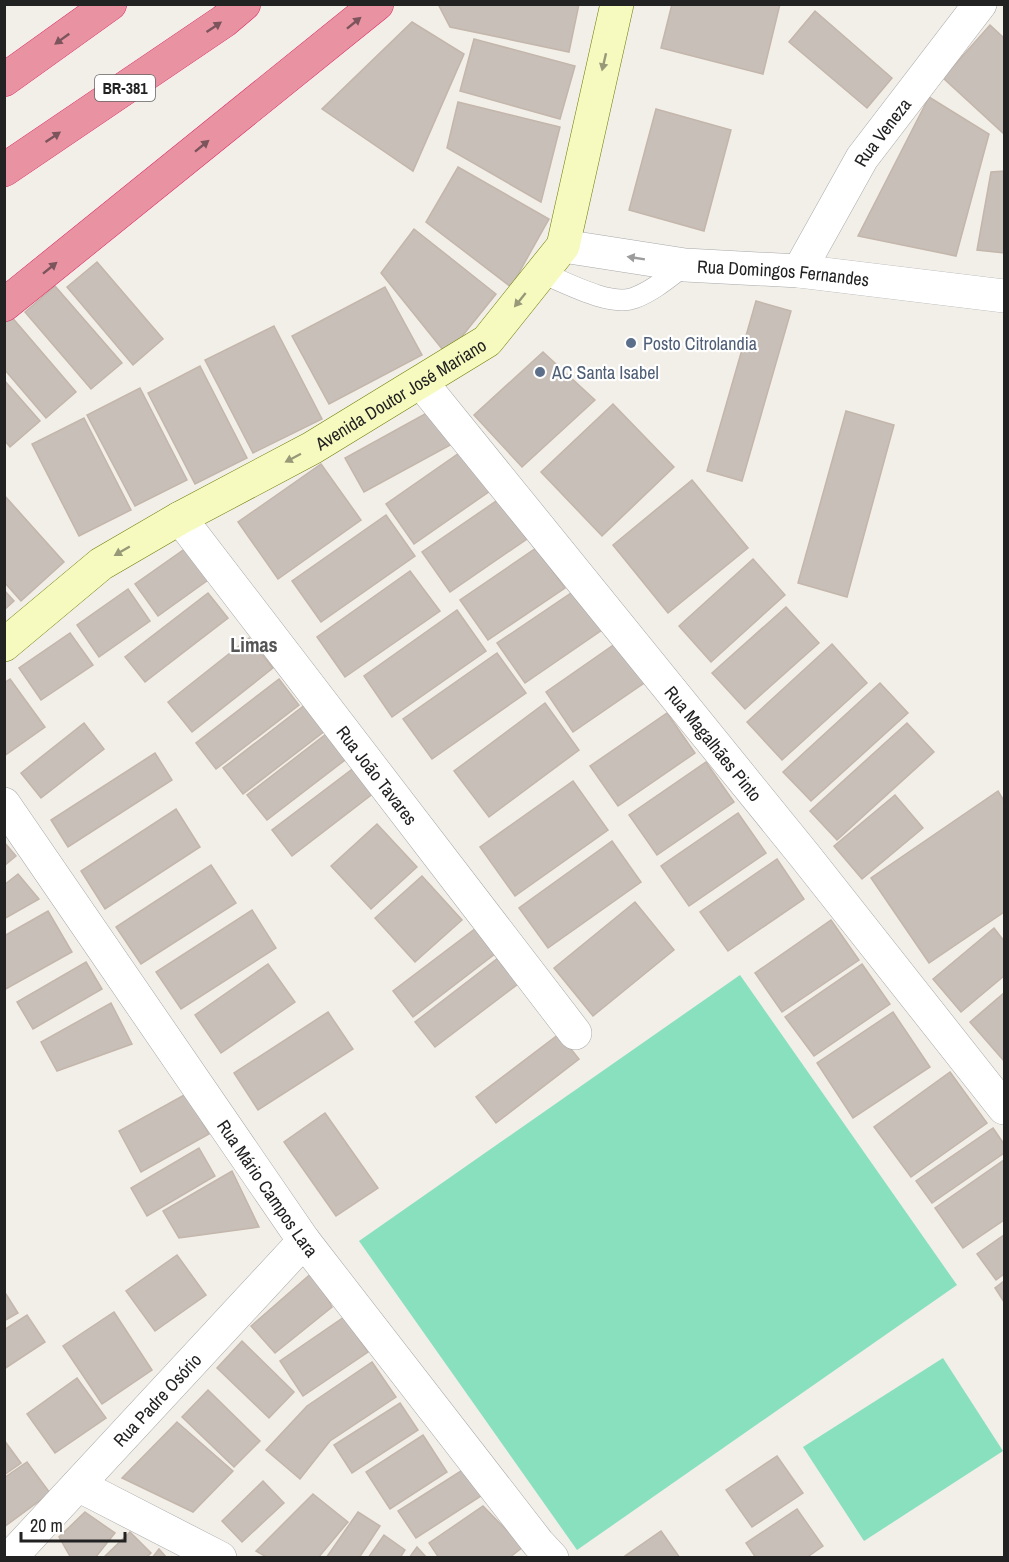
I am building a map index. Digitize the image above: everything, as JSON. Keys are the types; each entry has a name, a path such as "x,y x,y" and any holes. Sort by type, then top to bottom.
{"highway":[{"path":"4,80 110,4"},
{"name":"BR-381","path":"4,170 224,21 244,4"},
{"path":"4,304 377,4"}],"street":[{"name":"Avenida Doutor José Mariano","path":"4,645 101,564 180,518 312,448 487,341 562,246 617,4"},
{"name":"Rua Veneza","path":"799,271 862,158 980,4"},
{"name":"Rua Domingos Fernandes","path":"562,246 685,265 799,271 1005,296"},
{"name":"Rua Magalhães Pinto","path":"422,382 805,856 1005,1108"},
{"name":"Rua João Tavares","path":"180,518 574,1033"},
{"name":"Rua Mário Campos Lara","path":"4,804 304,1241 538,1543 552,1557"},
{"name":"Rua Padre Osório","path":"10,1557 304,1241"},
{"path":"78,1485 220,1557"}],"lane":[{"path":"542,273 605,298 632,299 656,287 685,265"}],"green space":[{"path":"740,975 957,1285 577,1550 359,1241"},
{"path":"943,1358 1003,1451 864,1541 803,1447"}],"building":[{"path":"438,4 579,4 569,52 450,27"},
{"path":"672,4 780,4 763,74 661,48"},
{"path":"815,11 892,78 867,108 789,42"},
{"path":"412,22 464,54 413,171 322,109"},
{"path":"990,25 1004,38 1004,134 943,78"},
{"path":"474,39 575,66 560,119 460,91"},
{"path":"929,97 989,134 956,256 858,236"},
{"path":"458,102 560,127 541,202 447,148"},
{"path":"656,109 731,130 704,231 629,210"},
{"path":"458,167 549,219 511,287 426,222"},
{"path":"1004,171 1004,253 977,250 991,172"},
{"path":"414,229 496,294 447,355 381,273"},
{"path":"97,262 163,339 133,365 67,287"},
{"path":"55,286 122,363 91,389 25,312"},
{"path":"385,287 422,355 329,404 292,336"},
{"path":"756,301 791,311 742,481 707,471"},
{"path":"10,315 76,392 46,418 4,369 4,319"},
{"path":"274,326 322,419 253,453 205,360"},
{"path":"543,352 595,400 522,467 474,415"},
{"path":"200,366 247,458 195,484 148,393"},
{"path":"4,380 40,421 10,447 4,440"},
{"path":"140,388 187,480 135,506 87,415"},
{"path":"613,404 674,467 602,536 541,472"},
{"path":"434,409 454,443 364,492 345,458"},
{"path":"846,411 894,425 847,597 798,583"},
{"path":"84,418 131,510 79,536 32,444"},
{"path":"462,451 490,491 414,544 386,504"},
{"path":"321,464 361,520 278,579 238,522"},
{"path":"692,480 748,548 668,613 613,545"},
{"path":"4,495 64,562 21,601 4,582"},
{"path":"499,499 527,539 450,592 422,552"},
{"path":"386,515 415,556 321,622 292,581"},
{"path":"186,548 208,580 158,616 135,584"},
{"path":"536,548 565,588 488,640 460,600"},
{"path":"753,559 785,595 711,662 679,626"},
{"path":"410,571 440,611 345,677 317,637"},
{"path":"128,589 150,621 99,657 77,625"},
{"path":"4,590 14,601 4,610"},
{"path":"574,591 602,630 525,683 497,643"},
{"path":"208,593 228,618 145,682 125,657"},
{"path":"786,607 819,643 745,709 712,673"},
{"path":"457,610 486,651 392,717 364,676"},
{"path":"70,633 93,665 41,700 19,668"},
{"path":"249,638 273,668 192,732 168,702"},
{"path":"622,639 650,679 573,732 546,692"},
{"path":"832,644 867,683 782,760 747,722"},
{"path":"497,653 526,693 432,759 403,719"},
{"path":"10,679 45,727 4,756 4,683"},
{"path":"279,679 299,705 216,769 196,743"},
{"path":"880,683 908,713 811,801 783,772"},
{"path":"545,703 579,750 489,817 454,771"},
{"path":"306,704 326,730 243,794 223,768"},
{"path":"667,713 695,753 618,806 590,766"},
{"path":"84,723 104,749 41,798 21,773"},
{"path":"907,723 934,752 837,840 810,811"},
{"path":"330,731 349,757 267,820 247,795"},
{"path":"155,753 172,780 68,847 51,820"},
{"path":"706,762 734,802 657,855 629,815"},
{"path":"355,767 375,792 292,856 272,830"},
{"path":"573,781 608,830 515,896 480,847"},
{"path":"998,791 1004,801 1004,912 929,963 871,878"},
{"path":"895,795 923,828 862,879 834,846"},
{"path":"176,809 200,847 105,909 81,871"},
{"path":"738,813 766,853 689,906 661,866"},
{"path":"377,824 417,867 371,909 331,866"},
{"path":"612,841 641,882 548,948 519,908"},
{"path":"4,842 16,856 4,866"},
{"path":"777,859 804,899 728,951 700,912"},
{"path":"211,865 236,903 141,964 116,927"},
{"path":"18,874 39,899 4,919 4,885"},
{"path":"422,876 462,920 415,962 375,918"},
{"path":"635,902 674,950 593,1016 554,968"},
{"path":"252,910 276,948 181,1009 156,972"},
{"path":"48,911 72,952 4,990 4,936"},
{"path":"831,920 859,960 782,1012 755,973"},
{"path":"476,928 496,953 413,1017 393,991"},
{"path":"994,928 1004,941 1004,976 961,1012 933,979"},
{"path":"498,958 518,984 435,1047 415,1022"},
{"path":"86,962 102,989 33,1029 17,1002"},
{"path":"268,964 295,1002 221,1053 195,1015"},
{"path":"862,964 890,1004 814,1056 785,1017"},
{"path":"1004,993 1004,1061 970,1022"},
{"path":"111,1003 132,1044 57,1071 41,1042"},
{"path":"328,1012 353,1049 258,1110 234,1073"},
{"path":"893,1012 930,1067 853,1118 817,1063"},
{"path":"559,1034 579,1059 496,1123 476,1097"},
{"path":"950,1072 987,1123 911,1177 874,1127"},
{"path":"186,1094 209,1134 141,1172 119,1131"},
{"path":"325,1113 378,1188 336,1216 284,1142"},
{"path":"993,1128 1004,1144 1004,1153 932,1203 916,1181"},
{"path":"199,1148 215,1176 147,1216 131,1188"},
{"path":"1004,1160 1004,1220 963,1248 935,1208"},
{"path":"232,1171 259,1227 179,1238 163,1211"},
{"path":"1004,1235 1004,1274 996,1280 977,1254"},
{"path":"177,1255 206,1295 155,1331 126,1291"},
{"path":"313,1272 332,1307 275,1353 251,1326"},
{"path":"1004,1281 1004,1302 995,1288"},
{"path":"4,1291 18,1313 4,1321"},
{"path":"114,1312 152,1370 102,1404 63,1346"},
{"path":"27,1315 45,1342 4,1369 4,1330"},
{"path":"344,1317 368,1352 303,1396 280,1361"},
{"path":"242,1341 294,1392 269,1418 217,1368"},
{"path":"372,1362 396,1397 330,1441 300,1479 266,1450 307,1406"},
{"path":"77,1378 106,1418 55,1453 27,1414"},
{"path":"208,1390 260,1441 234,1467 182,1417"},
{"path":"400,1403 418,1430 352,1473 334,1445"},
{"path":"177,1422 233,1471 193,1512 122,1478"},
{"path":"423,1435 447,1472 390,1509 366,1472"},
{"path":"4,1440 21,1463 4,1475"},
{"path":"777,1456 803,1493 752,1527 726,1490"},
{"path":"27,1462 50,1493 4,1527 4,1478"},
{"path":"464,1469 481,1496 416,1538 398,1511"},
{"path":"263,1481 284,1503 242,1542 222,1521"},
{"path":"313,1494 348,1522 318,1558 268,1558 256,1551"},
{"path":"483,1506 523,1547 509,1558 439,1558 429,1543"},
{"path":"797,1509 823,1546 806,1558 756,1558 746,1543"},
{"path":"85,1512 115,1533 95,1558 71,1558 59,1537"},
{"path":"358,1512 380,1526 359,1558 326,1558"},
{"path":"661,1531 680,1558 622,1558"},
{"path":"130,1532 151,1553 146,1558 103,1558"},
{"path":"384,1535 405,1550 400,1558 368,1558"},
{"path":"417,1547 427,1558 409,1558"},
{"path":"159,1549 167,1558 152,1558"}],"place":[{"name":"Posto Citrolandia","path":"631,343"},
{"name":"AC Santa Isabel","path":"540,372"}],"district":[{"name":"Limas","path":"254,644"}]}
